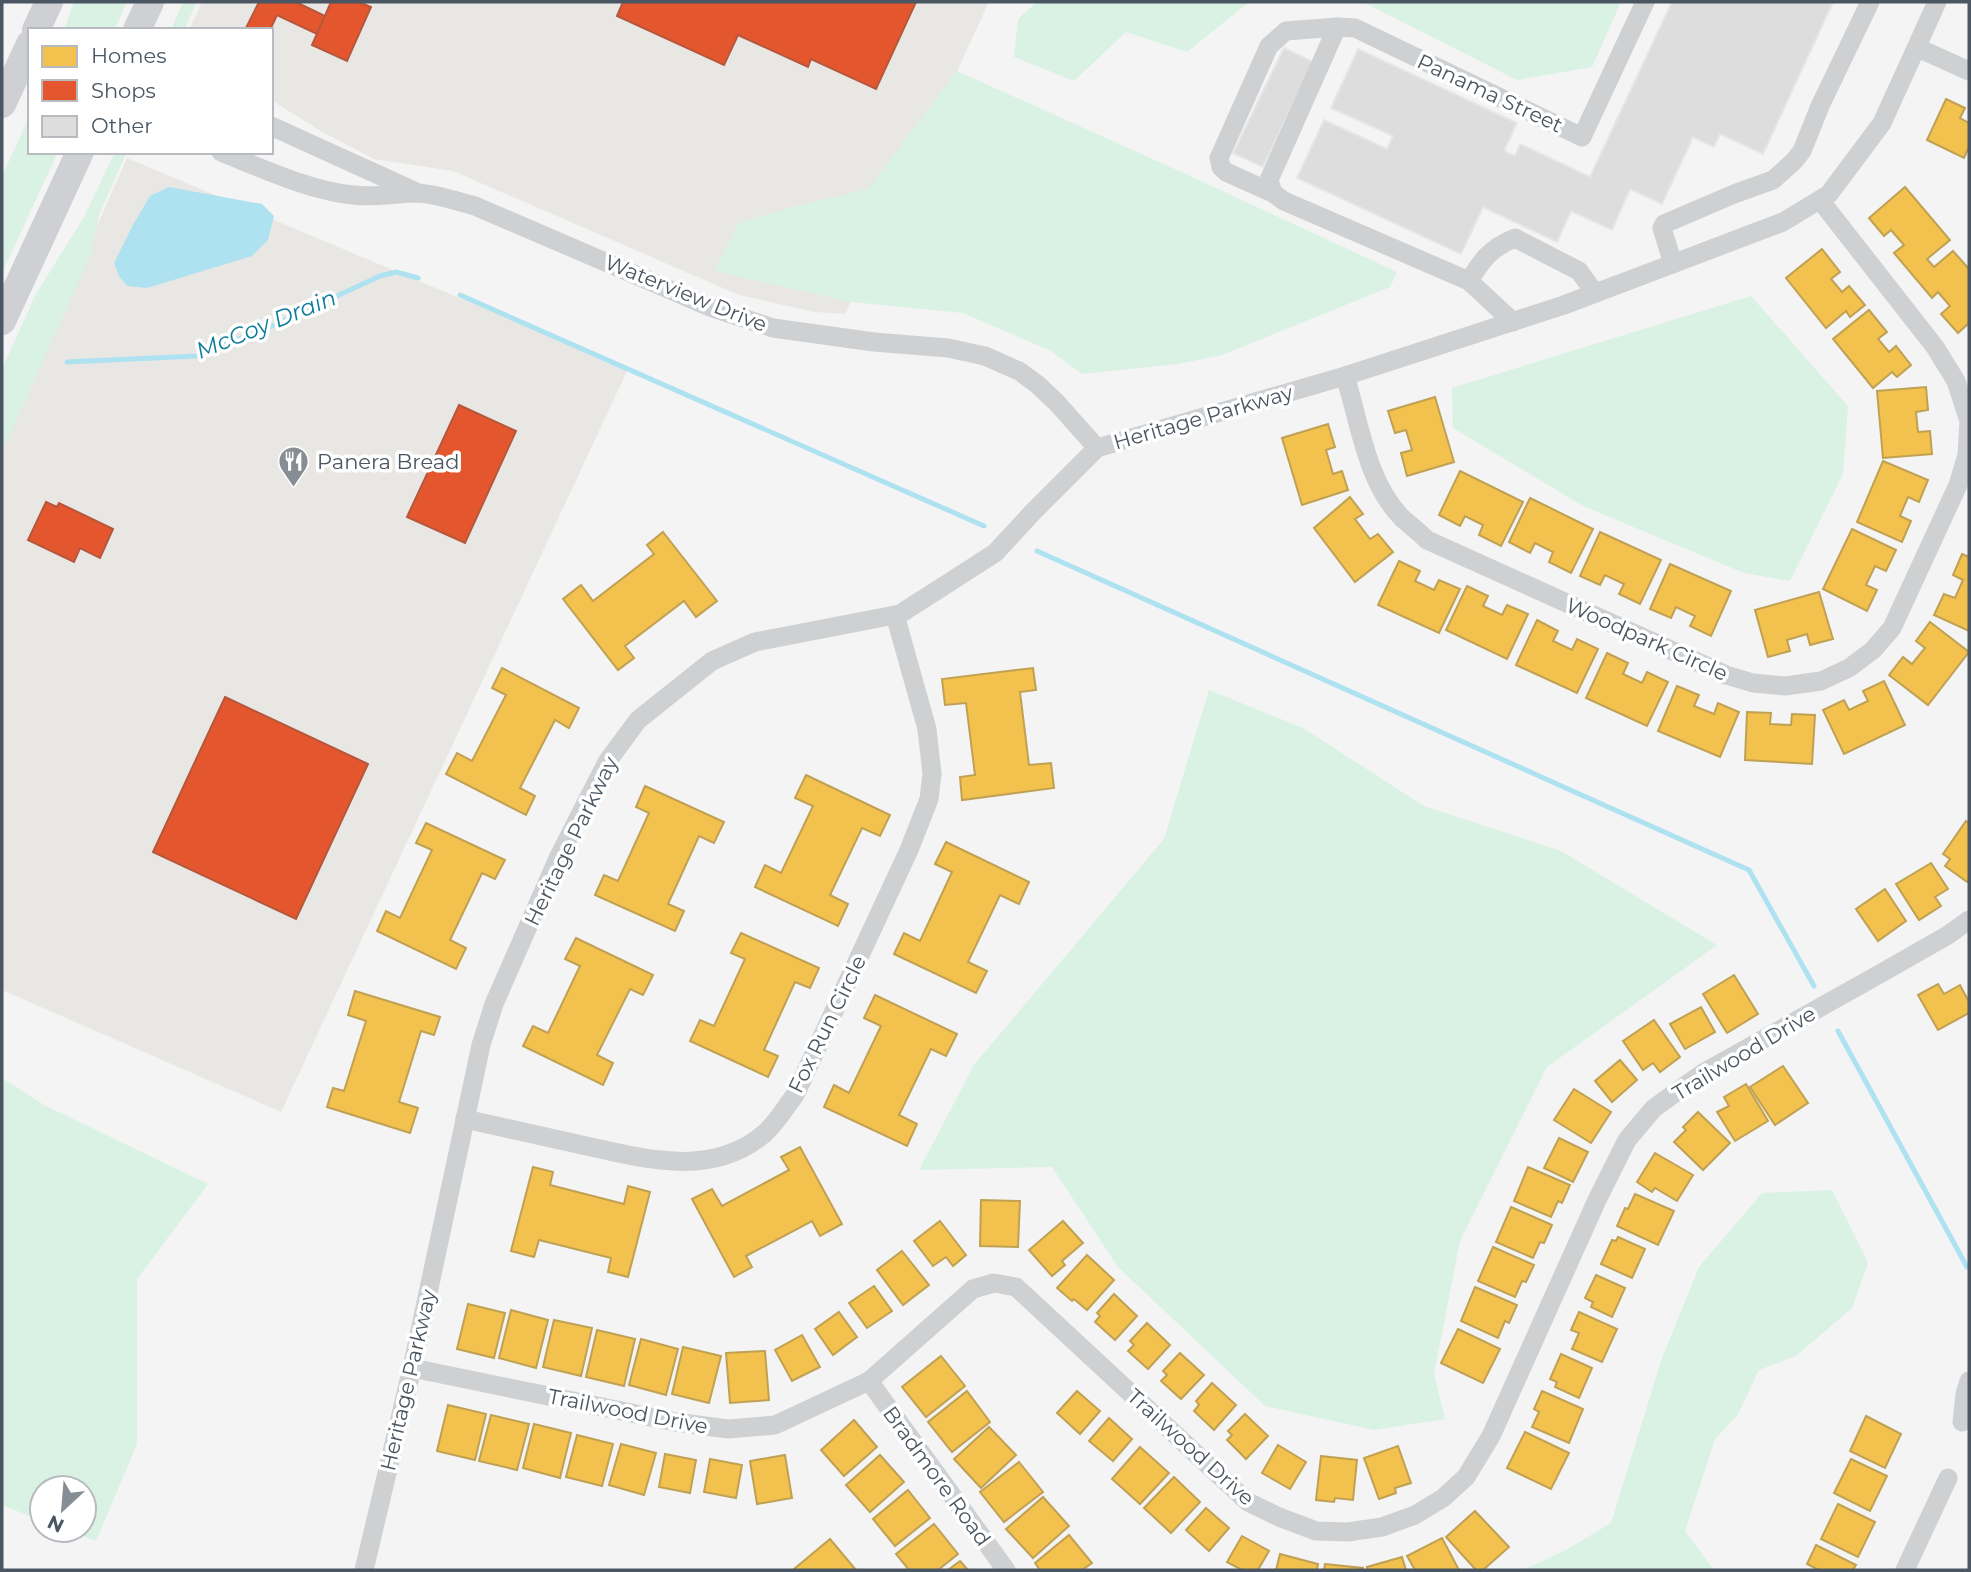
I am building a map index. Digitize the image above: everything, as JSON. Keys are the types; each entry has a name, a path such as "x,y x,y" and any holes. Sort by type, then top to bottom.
{"main road":[{"path":"37,28 49,2"},
{"path":"138,28 150,2"},
{"path":"2,104 28,48"},
{"path":"2,321 79,154"}],"street":[{"name":"Panama Street","path":"1513,322 1469,281 1284,201 1273,193 1226,172 1221,167 1219,158 1269,46 1286,31 1337,27 1355,28 1581,137 1645,2"},
{"path":"1673,264 1662,228 1664,224 1773,180 1802,151 1820,106 1870,2"},
{"name":"Heritage Parkway","path":"364,1570 412,1368 481,1045 494,1004 559,856 607,762 638,720 712,661 755,642 900,614 995,554 1097,448 1345,376 1513,322 1783,222 1829,194 1882,123 1937,2"},
{"path":"1273,193 1269,180 1337,27"},
{"path":"1918,48 1969,71"},
{"name":"Waterview Drive","path":"273,127 418,193"},
{"name":"Waterview Drive","path":"226,154 329,191 355,196 418,193 475,206 710,307 773,328 874,342 948,348 985,356 1019,371 1038,385 1097,448"},
{"name":"Woodpark Circle","path":"1345,376 1371,466 1381,489 1401,516 1427,540 1726,675 1753,683 1785,685 1821,681 1849,668 1872,650 1892,628 1958,485 1967,455 1969,421 1956,381 1935,347 1820,200"},
{"path":"1469,281 1486,255 1504,242 1515,239 1579,271 1595,293"},
{"name":"Fox Run Circle","path":"465,1119 638,1157 680,1163 714,1159 740,1149 764,1133 781,1115 794,1095 909,850 929,799 932,774 927,729 895,615"},
{"name":"Trailwood Drive","path":"412,1368 675,1422 728,1429 775,1425 869,1381 973,1289 994,1283 1016,1287 1248,1502 1315,1531 1348,1532 1382,1527 1415,1515 1443,1499 1466,1478 1491,1436 1597,1200 1627,1140 1654,1108 1703,1073 1948,935 1969,920"},
{"name":"Bradmore Road","path":"869,1381 1006,1570"},
{"path":"1962,1422 1969,1381"},
{"path":"1905,1570 1948,1478"}],"shaded area":[{"path":"202,2 989,2 845,314 815,312 739,295 453,171 374,159 319,130 273,101 273,28 190,28"},
{"path":"127,158 628,369 281,1112 2,990 2,442"}],"green space":[{"path":"74,2 127,2 115,28 65,28"},
{"path":"183,2 197,2 185,28 172,28"},
{"path":"1037,2 1249,2 1187,52 1126,32 1074,81 1014,57 1018,19"},
{"path":"1363,2 1621,2 1592,67 1517,80"},
{"path":"957,71 1397,272 1390,287 1222,355 1178,364 1082,374 1051,351 963,313 851,302 714,271 738,223 868,189"},
{"path":"28,120 28,154 57,154 2,273 2,176"},
{"path":"114,154 126,154 100,212 91,254 7,441 2,445 2,369 36,294 84,217"},
{"path":"1751,296 1848,406 1843,474 1790,581 1744,573 1583,506 1453,428 1452,388"},
{"path":"1209,690 1303,728 1424,806 1561,851 1717,945 1547,1067 1460,1241 1434,1374 1445,1419 1374,1430 1265,1406 1118,1267 1052,1167 919,1170 974,1065 1164,839"},
{"path":"2,1078 44,1105 208,1184 137,1279 137,1444 98,1536 98,1474 28,1474 28,1515 2,1505"},
{"path":"1832,1190 1868,1263 1852,1308 1796,1356 1759,1370 1737,1416 1715,1439 1685,1531 1714,1570 1523,1570 1566,1550 1611,1523 1662,1358 1699,1267 1762,1193"}],"water":[{"path":"169,187 262,204 274,216 268,240 252,256 147,288 127,286 114,263 150,196"}],"building: Homes":[{"path":"1946,99 1965,108 1960,118 1969,123 1969,147 1964,158 1927,140"},
{"path":"1905,187 1950,240 1927,259 1934,267 1953,251 1969,269 1969,323 1958,333 1941,314 1950,306 1938,292 1932,298 1894,253 1904,245 1891,230 1884,236 1869,218"},
{"path":"1822,249 1840,272 1831,279 1842,292 1849,286 1865,305 1850,317 1846,311 1826,328 1786,278"},
{"path":"1869,310 1887,332 1878,339 1889,352 1896,346 1911,365 1897,377 1892,372 1873,388 1833,339"},
{"path":"1926,387 1928,410 1916,412 1918,432 1930,431 1932,454 1883,458 1877,391"},
{"path":"1435,397 1454,462 1407,476 1401,453 1412,450 1406,430 1395,433 1388,411"},
{"path":"1328,424 1335,447 1326,450 1333,474 1342,471 1348,490 1302,505 1282,438"},
{"path":"1883,461 1928,480 1919,502 1908,497 1900,516 1911,521 1902,542 1857,522"},
{"path":"1460,471 1523,502 1501,546 1479,535 1483,525 1465,516 1460,526 1439,515"},
{"path":"1350,497 1363,514 1355,519 1370,539 1378,534 1393,552 1355,582 1314,528"},
{"path":"1530,498 1593,529 1571,573 1549,562 1553,552 1535,543 1530,553 1509,542"},
{"path":"1852,529 1896,550 1886,571 1875,566 1866,585 1877,590 1867,611 1823,589"},
{"path":"663,532 717,601 696,617 684,601 625,646 634,658 618,670 563,599 581,585 593,601 654,554 647,545"},
{"path":"1600,532 1661,560 1640,604 1619,594 1624,584 1605,575 1600,585 1580,576"},
{"path":"1962,554 1969,557 1969,631 1934,615 1944,594 1955,598 1963,580 1953,575"},
{"path":"1399,561 1420,571 1415,581 1434,590 1439,580 1460,589 1439,633 1378,605"},
{"path":"1670,564 1731,591 1711,636 1690,626 1695,616 1676,607 1671,618 1650,609"},
{"path":"1467,586 1488,596 1483,606 1502,615 1507,605 1528,614 1507,659 1446,630"},
{"path":"1819,592 1833,639 1810,645 1807,634 1787,640 1790,651 1768,657 1755,610"},
{"path":"1537,620 1558,631 1553,641 1572,650 1577,639 1598,649 1577,693 1516,665"},
{"path":"1930,622 1969,652 1928,705 1889,675 1903,657 1912,664 1925,648 1916,641"},
{"path":"1607,653 1628,663 1623,674 1642,683 1647,672 1668,682 1647,726 1586,698"},
{"path":"502,668 579,708 569,728 555,720 520,788 535,796 526,815 446,774 457,753 472,761 506,695 492,688"},
{"path":"1033,668 1036,690 1020,692 1029,765 1051,763 1054,788 962,800 960,777 975,775 966,703 945,705 942,679"},
{"path":"1884,681 1905,725 1844,754 1823,710 1844,700 1849,710 1868,701 1863,691"},
{"path":"1677,686 1699,695 1694,706 1714,714 1718,703 1739,712 1720,757 1658,731"},
{"path":"1747,712 1771,713 1770,724 1791,725 1792,714 1815,715 1812,764 1745,760"},
{"path":"806,775 890,815 880,836 862,828 830,895 848,904 838,926 755,887 765,865 781,873 813,806 795,798"},
{"path":"645,786 724,822 714,843 699,836 668,904 684,911 675,931 595,895 604,875 618,881 649,813 636,807"},
{"path":"1966,821 1969,823 1967,882 1945,866 1950,859 1943,854"},
{"path":"426,823 505,860 495,879 482,873 450,940 466,948 456,969 377,931 386,911 400,918 432,850 416,843"},
{"path":"946,842 1029,882 1019,904 1000,895 968,962 987,971 976,993 894,954 904,933 920,941 952,872 935,864"},
{"path":"1931,863 1948,889 1935,897 1941,906 1919,920 1896,884"},
{"path":"1885,889 1906,921 1878,941 1856,909"},
{"path":"741,933 819,968 810,988 795,982 764,1050 778,1056 768,1077 690,1041 700,1020 714,1026 745,959 731,953"},
{"path":"576,938 653,975 643,995 630,989 597,1055 613,1063 603,1085 523,1046 533,1026 548,1033 580,966 565,959"},
{"path":"1734,975 1758,1014 1727,1033 1703,994"},
{"path":"1938,984 1944,994 1960,985 1969,1002 1969,1013 1938,1030 1918,995"},
{"path":"355,991 440,1017 434,1035 421,1031 399,1102 418,1108 410,1133 327,1107 333,1088 344,1091 366,1021 348,1015"},
{"path":"875,995 957,1034 946,1056 931,1049 899,1115 917,1124 907,1146 824,1107 834,1085 849,1093 881,1026 864,1018"},
{"path":"1701,1007 1715,1032 1685,1049 1670,1024"},
{"path":"1654,1020 1680,1057 1660,1072 1653,1063 1643,1070 1623,1041"},
{"path":"1620,1060 1637,1080 1612,1102 1595,1081"},
{"path":"1783,1066 1808,1103 1775,1125 1750,1087"},
{"path":"1746,1084 1768,1121 1735,1141 1717,1112 1729,1106 1724,1097"},
{"path":"1574,1089 1611,1112 1591,1143 1554,1120"},
{"path":"1698,1112 1730,1143 1703,1170 1674,1142 1686,1130 1683,1127"},
{"path":"1559,1138 1588,1152 1573,1182 1544,1168"},
{"path":"800,1147 842,1224 820,1236 812,1221 746,1256 752,1267 734,1277 692,1199 712,1189 722,1206 789,1170 781,1157"},
{"path":"1655,1153 1693,1175 1677,1201 1655,1188 1652,1192 1637,1182"},
{"path":"533,1167 553,1172 550,1185 624,1204 628,1186 650,1192 628,1277 608,1272 611,1258 539,1240 534,1257 511,1251"},
{"path":"1528,1167 1570,1185 1562,1203 1558,1201 1551,1217 1514,1201"},
{"path":"1635,1194 1674,1211 1658,1245 1617,1226"},
{"path":"981,1200 1020,1201 1018,1247 980,1246"},
{"path":"1511,1207 1552,1225 1533,1258 1496,1242"},
{"path":"940,1221 966,1255 953,1266 946,1257 933,1266 914,1241"},
{"path":"1063,1221 1083,1243 1062,1261 1065,1265 1052,1276 1029,1250"},
{"path":"1618,1237 1645,1249 1632,1278 1601,1264 1612,1240 1616,1241"},
{"path":"1493,1247 1534,1265 1526,1282 1522,1281 1515,1297 1478,1281"},
{"path":"902,1251 929,1285 903,1305 877,1270"},
{"path":"1087,1255 1114,1280 1087,1310 1057,1288"},
{"path":"1596,1275 1625,1288 1612,1317 1591,1307 1593,1302 1585,1298"},
{"path":"874,1286 892,1311 867,1328 849,1303"},
{"path":"1475,1287 1517,1305 1509,1323 1505,1321 1498,1338 1461,1321"},
{"path":"1114,1294 1137,1316 1115,1340 1095,1322 1100,1316 1097,1313"},
{"path":"468,1304 505,1313 494,1358 457,1349"},
{"path":"511,1310 548,1320 536,1368 499,1358"},
{"path":"839,1312 857,1337 833,1355 815,1329"},
{"path":"1579,1312 1617,1329 1602,1362 1572,1349 1579,1333 1571,1330"},
{"path":"554,1320 592,1328 581,1376 543,1367"},
{"path":"1147,1323 1170,1345 1148,1369 1128,1351 1134,1345 1130,1341"},
{"path":"1458,1329 1500,1349 1483,1383 1441,1363"},
{"path":"597,1330 635,1339 624,1386 586,1377"},
{"path":"802,1335 820,1367 792,1381 775,1350"},
{"path":"641,1339 678,1349 666,1395 629,1385"},
{"path":"683,1347 721,1356 709,1403 672,1394"},
{"path":"765,1351 769,1400 730,1403 726,1353"},
{"path":"1180,1353 1204,1375 1181,1399 1161,1381 1167,1375 1163,1371"},
{"path":"1561,1354 1592,1368 1579,1398 1555,1387 1557,1382 1550,1379"},
{"path":"941,1356 965,1386 926,1417 902,1387"},
{"path":"1212,1383 1236,1405 1214,1430 1194,1411 1199,1405 1196,1401"},
{"path":"967,1391 990,1422 952,1452 928,1422"},
{"path":"1077,1391 1100,1411 1080,1434 1057,1413"},
{"path":"1542,1391 1583,1409 1569,1443 1532,1427 1539,1412 1534,1409"},
{"path":"448,1405 486,1414 475,1460 437,1451"},
{"path":"1245,1414 1268,1436 1246,1459 1227,1440 1232,1435 1228,1431"},
{"path":"491,1415 529,1424 517,1470 479,1461"},
{"path":"1866,1416 1901,1434 1885,1468 1850,1451"},
{"path":"1109,1418 1132,1439 1113,1461 1089,1441"},
{"path":"854,1420 877,1447 844,1476 821,1450"},
{"path":"534,1424 571,1433 560,1478 523,1468"},
{"path":"989,1427 1016,1455 981,1488 954,1459"},
{"path":"1525,1432 1569,1453 1551,1489 1507,1468"},
{"path":"577,1435 613,1444 602,1486 566,1477"},
{"path":"621,1444 656,1453 644,1495 609,1485"},
{"path":"1278,1445 1306,1462 1290,1489 1262,1473"},
{"path":"1398,1446 1411,1483 1395,1488 1396,1493 1379,1499 1364,1458"},
{"path":"1140,1447 1169,1473 1140,1504 1112,1479"},
{"path":"665,1454 696,1460 690,1493 659,1487"},
{"path":"785,1455 792,1498 757,1504 750,1461"},
{"path":"880,1455 904,1482 870,1512 846,1485"},
{"path":"1321,1456 1357,1460 1353,1500 1316,1500"},
{"path":"710,1459 742,1465 736,1498 704,1492"},
{"path":"1851,1459 1887,1476 1870,1511 1834,1493"},
{"path":"1019,1462 1043,1492 1004,1522 980,1492"},
{"path":"1174,1477 1200,1502 1171,1533 1144,1508"},
{"path":"908,1490 930,1518 895,1546 873,1519"},
{"path":"1043,1497 1069,1526 1033,1558 1006,1529"},
{"path":"1838,1504 1875,1522 1858,1557 1821,1539"},
{"path":"1206,1508 1229,1528 1209,1551 1186,1530"},
{"path":"1475,1511 1509,1547 1483,1570 1476,1570 1446,1537"},
{"path":"934,1524 958,1554 938,1570 909,1570 896,1554"},
{"path":"1069,1535 1092,1563 1082,1570 1040,1570 1035,1563"},
{"path":"1242,1536 1269,1551 1258,1570 1242,1570 1227,1562"},
{"path":"1442,1538 1459,1570 1415,1570 1407,1556"},
{"path":"830,1539 856,1570 794,1569"},
{"path":"1816,1545 1856,1565 1853,1570 1819,1570 1807,1564"},
{"path":"1280,1554 1318,1564 1317,1570 1276,1570"},
{"path":"1402,1557 1406,1570 1368,1570 1367,1567"},
{"path":"960,1561 968,1570 948,1570"},
{"path":"1325,1564 1363,1568 1363,1570 1324,1570"}],"building: Shops":[{"path":"259,2 296,2 327,17 319,35 277,15 271,28 246,28"},
{"path":"331,2 359,2 371,7 347,61 312,45"},
{"path":"623,2 916,2 876,89 811,59 808,67 738,35 724,65 617,16"},
{"path":"459,405 516,431 465,543 407,517"},
{"path":"46,502 57,507 59,503 113,529 100,558 80,548 74,562 28,540"},
{"path":"225,697 368,764 296,919 153,852"}],"building: Other":[{"path":"1672,2 1833,2 1763,154 1720,134 1714,147 1693,137 1662,204 1630,189 1612,230 1571,211 1557,242 1483,207 1461,254 1297,178 1324,120 1387,149 1393,136 1331,108 1358,49 1517,123 1504,151 1515,156 1520,144 1590,177"},
{"path":"1284,48 1313,62 1263,167 1233,153"}],"waterway":[{"name":"McCoy Drain","path":"67,362 196,356 274,325 380,276 396,272 418,278"},
{"path":"460,295 984,526"},
{"path":"1037,551 1749,870 1814,986"},
{"path":"1838,1031 1967,1267"}],"place":[{"name":"Panera Bread","path":"294,488"}]}
